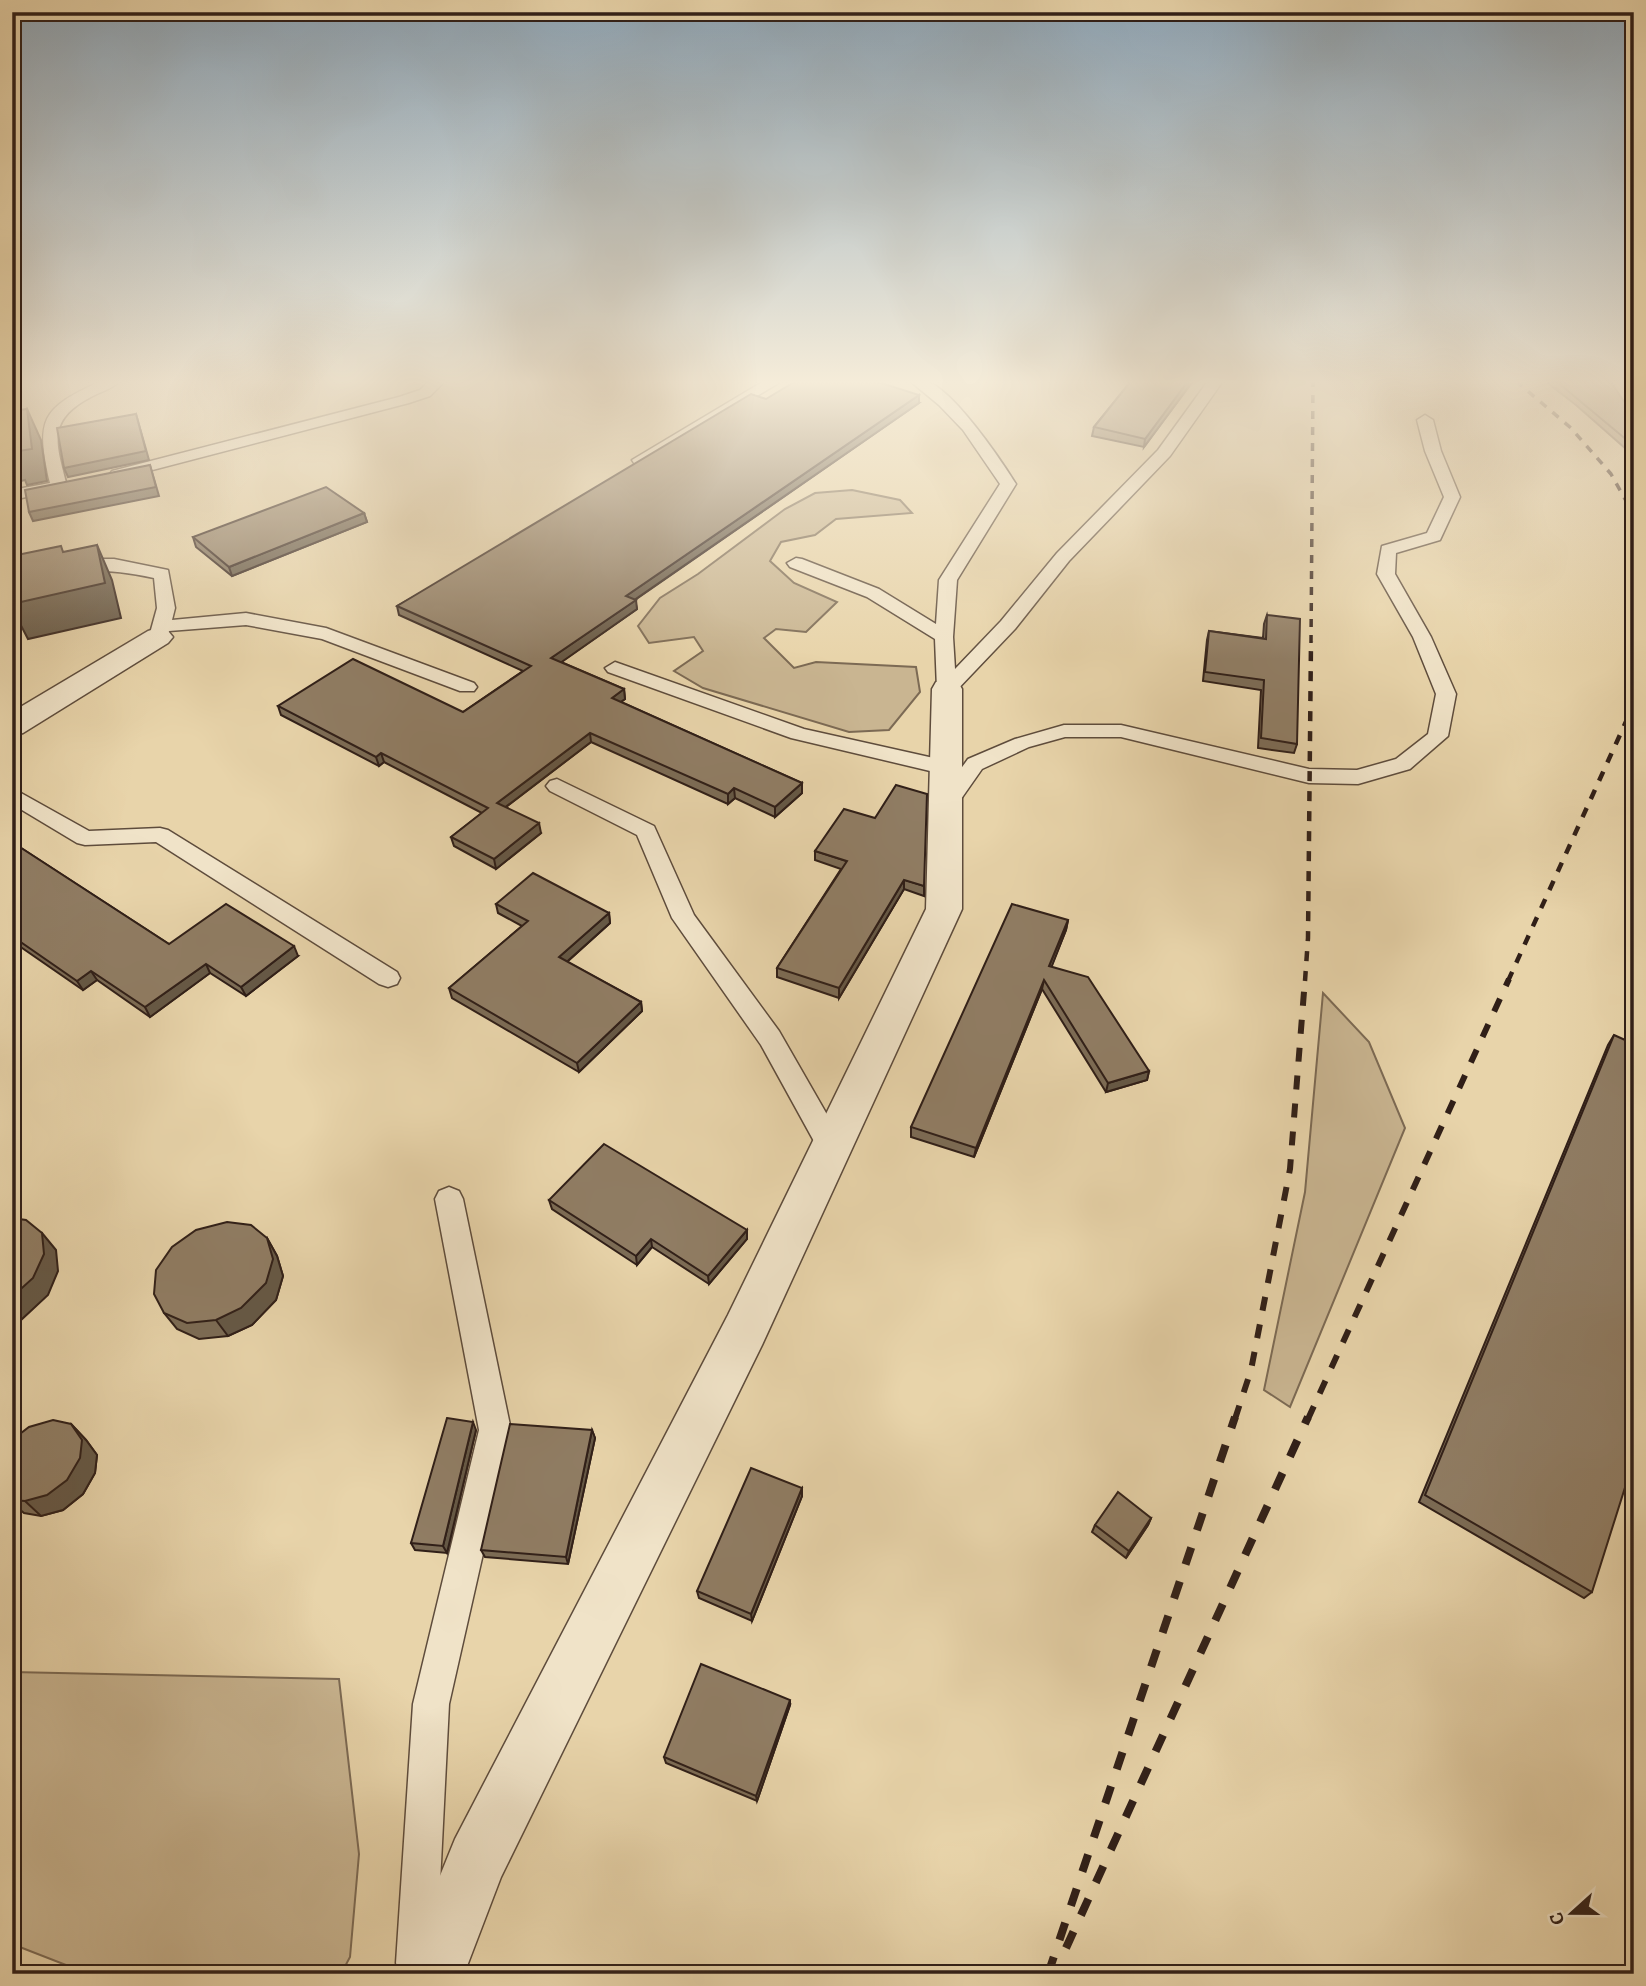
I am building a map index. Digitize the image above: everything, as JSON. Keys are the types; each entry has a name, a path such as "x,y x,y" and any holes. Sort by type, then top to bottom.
{"street":[{"path":"12,726 160,631"},
{"path":"432,1974 477,1861 738,1342 944,909 947,689"}],"lane":[{"path":"12,495 65,485 61,474"},
{"path":"108,476 117,474"},
{"path":"947,689 944,637 948,580 1008,484 1002,474"},
{"path":"947,689 1008,625 1063,556 1144,474"},
{"path":"615,668 946,786 975,764 1022,743 1064,731 1121,731 1309,776 1359,777 1403,764 1438,736 1446,694 1422,637 1386,573 1388,550 1434,536 1452,497 1442,474"},
{"path":"796,563 873,593 944,637"},
{"path":"12,575 71,564 114,564 162,574 166,608 160,631 246,619 326,634 467,687"},
{"path":"557,786 646,831 684,918 769,1038 831,1146"},
{"path":"12,795 85,838 160,835 388,978"},
{"path":"416,1974 431,1704 495,1430 449,1199"}],"shaded area":[{"path":"852,490 900,500 912,513 836,519 815,535 781,542 770,561 794,583 837,602 806,632 776,629 764,638 794,668 816,662 916,667 920,692 889,730 849,732 703,688 674,671 703,651 694,637 649,643 638,626 660,598 698,574 785,509 815,493"},
{"path":"1323,993 1369,1042 1405,1128 1290,1407 1264,1390 1305,1192"},
{"path":"12,1672 339,1679 359,1854 350,1957 341,1974 89,1974 12,1944"}],"building":[{"path":"107,474 152,474 156,487 29,512 25,490"},
{"path":"618,474 804,474 626,596 636,600 551,658 624,689 612,698 802,783 775,807 734,788 728,794 590,733 497,803 539,823 494,859 451,837 488,808 381,753 376,757 278,706 353,659 463,712 531,666 397,606"},
{"path":"326,487 364,513 229,567 193,537"},
{"path":"97,545 105,583 12,604 12,556 61,546 63,552"},
{"path":"1267,615 1300,619 1297,744 1261,738 1264,680 1205,672 1209,631 1266,639"},
{"path":"896,785 927,794 924,886 904,880 839,988 777,968 847,861 815,851 844,809 875,818"},
{"path":"12,842 169,944 226,904 294,946 241,987 206,964 145,1007 91,971 77,981 12,936"},
{"path":"533,873 609,913 559,957 641,1002 577,1063 449,988 528,921 496,904"},
{"path":"1012,904 1068,920 1049,966 1088,977 1149,1071 1108,1083 1044,980 976,1148 911,1127"},
{"path":"1614,1035 1634,1044 1634,1459 1592,1592 1425,1495"},
{"path":"604,1144 747,1230 708,1276 651,1239 636,1256 549,1200"},
{"path":"12,1218 26,1220 42,1233 44,1254 33,1278 12,1297"},
{"path":"227,1222 251,1225 267,1238 273,1259 266,1283 241,1308 216,1320 187,1323 164,1313 154,1294 156,1270 172,1247 196,1230"},
{"path":"447,1418 473,1422 443,1546 411,1543"},
{"path":"53,1420 71,1424 82,1440 80,1458 67,1480 47,1495 25,1501 12,1500 12,1440 29,1427"},
{"path":"510,1424 592,1430 566,1557 481,1550"},
{"path":"751,1468 802,1488 751,1614 697,1591"},
{"path":"1118,1492 1151,1518 1129,1551 1095,1525"},
{"path":"701,1664 790,1700 756,1796 664,1757"}],"railway":[{"path":"1311,643 1312,474"},
{"path":"1611,474 1634,515"},
{"path":"1305,981 1308,938 1311,641"},
{"path":"1508,981 1634,704"},
{"path":"1235,1419 1251,1370 1290,1169 1305,979"},
{"path":"1308,1419 1509,979"},
{"path":"1048,1974 1235,1417"},
{"path":"1066,1948 1308,1417"}]}
